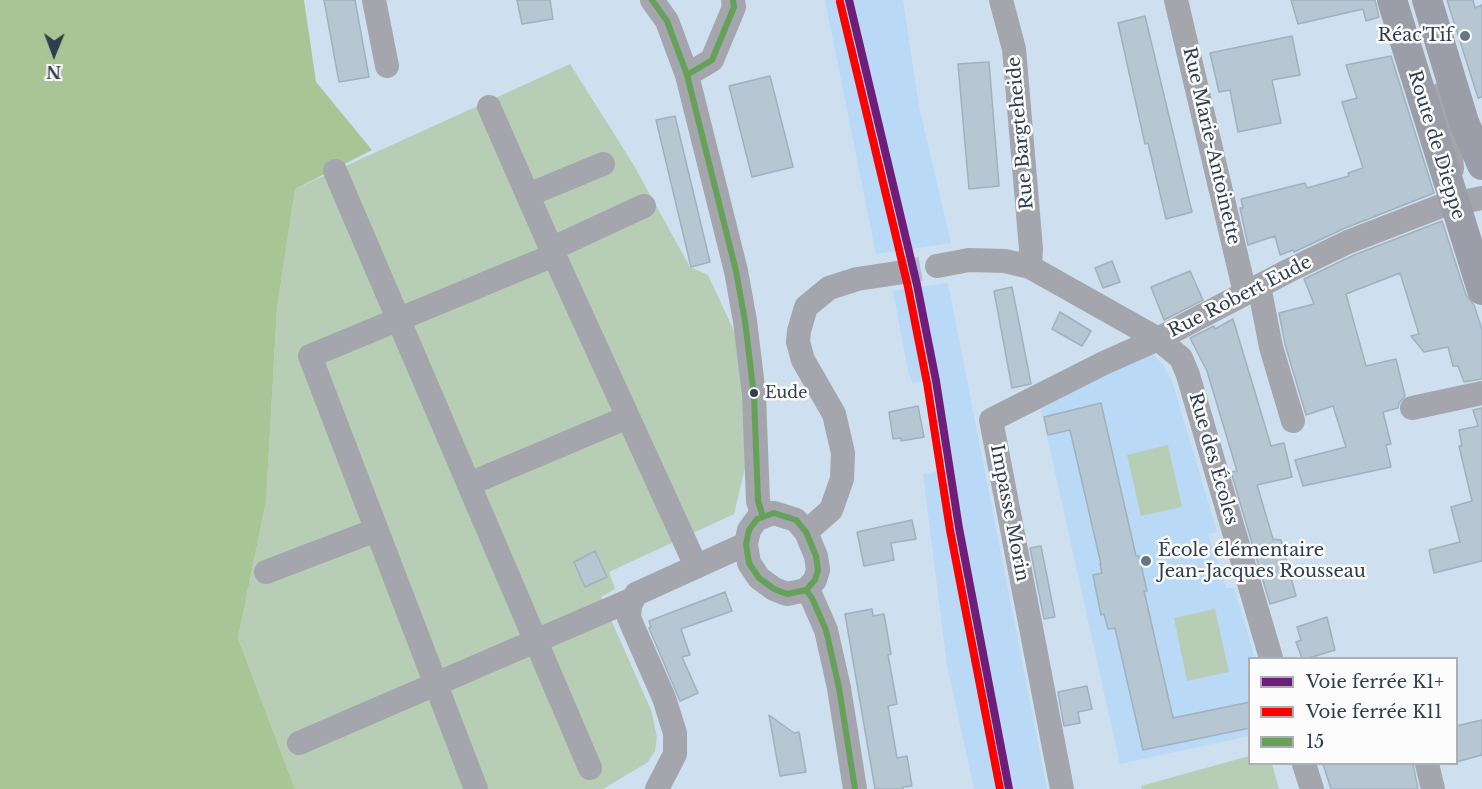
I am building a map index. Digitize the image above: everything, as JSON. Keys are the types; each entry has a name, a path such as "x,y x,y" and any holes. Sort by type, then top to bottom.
{"main road":[{"name":"Route de Dieppe","path":"1392,0 1466,199 1482,290"},
{"name":"Route de Dieppe","path":"1427,0 1464,122 1482,165"}],"street":[{"path":"374,0 387,66"},
{"path":"652,0 667,21 687,75 726,226 745,321 754,396 758,501 763,517"},
{"path":"687,75 712,60 734,8 733,0"},
{"name":"Rue Bargteheide","path":"1001,0 1014,49 1031,249 1030,267"},
{"name":"Rue Marie-Antoinette","path":"1176,0 1252,289 1293,421"},
{"path":"1413,0 1448,115 1466,199 1475,218 1482,243"},
{"path":"489,107 696,567"},
{"path":"1464,122 1471,166 1466,199"},
{"path":"528,195 603,164"},
{"path":"335,171 590,768"},
{"name":"Rue Robert Eude","path":"937,266 969,260 1005,261 1030,267 1158,339 1348,242 1466,199"},
{"path":"476,789 310,356 399,320 553,252 644,206"},
{"path":"806,532 831,510 842,479 843,453 834,414 803,360 798,342 806,307 829,288 857,279 897,273"},
{"name":"Rue des Écoles","path":"1158,339 1181,358 1188,375 1271,657"},
{"name":"Impasse Morin","path":"1062,789 991,420 1106,362 1158,339"},
{"path":"1412,408 1482,393"},
{"path":"469,484 628,417"},
{"path":"774,513 786,515 796,520 806,532 816,556 818,570 815,580 806,590 788,594 774,589 759,578 749,563 746,544 749,530 757,519 774,513"},
{"path":"266,572 376,530"},
{"path":"641,789 660,783 675,754 675,734 664,698 629,618 630,605 636,594 746,544"},
{"path":"806,590 826,630 839,688 855,789"},
{"path":"299,743 633,599"},
{"path":"1304,765 1312,789"},
{"path":"1427,765 1433,789"}],"shaded area":[{"path":"825,0 903,0 919,107 951,243 876,254"},
{"path":"948,283 1047,789 974,789 947,665 923,474 938,471 923,381 913,383 908,371 893,291"},
{"name":"École élémentaire Jean-Jacques Rousseau","path":"1151,352 1163,365 1172,381 1217,532 1208,534 1226,588 1234,588 1255,657 1248,657 1248,736 1120,764 1041,409"}],"green space":[{"path":"0,0 304,0 316,82 372,150 295,189 277,308 266,501 238,638 295,789 0,789"},
{"path":"570,64 633,164 690,267 708,275 735,333 744,419 745,468 734,514 609,572 615,589 601,597 651,710 657,737 655,751 648,762 603,789 295,789 238,638 266,501 277,308 295,189"},
{"path":"1168,445 1182,507 1141,516 1127,455"},
{"path":"1215,609 1229,672 1187,681 1174,618"},
{"path":"1248,756 1248,765 1272,765 1279,789 1142,789 1141,786"}],"building":[{"path":"324,0 355,0 369,77 339,82"},
{"path":"517,0 550,0 553,19 522,24"},
{"path":"1291,0 1375,0 1379,17 1366,21 1363,9 1298,24"},
{"path":"1447,0 1473,0 1475,8 1482,5 1482,97 1478,98"},
{"path":"1145,16 1192,212 1166,219 1148,143 1145,144 1118,23"},
{"path":"1292,36 1300,75 1272,80 1281,123 1238,132 1230,90 1219,92 1210,53"},
{"path":"1391,56 1434,193 1343,229 1294,252 1293,250 1280,255 1275,236 1248,245 1240,208 1243,208 1241,199 1305,183 1307,188 1349,176 1348,173 1363,168 1342,102 1357,98 1346,65"},
{"path":"989,62 999,186 969,189 958,64"},
{"path":"770,76 793,167 752,177 729,86"},
{"path":"675,116 710,262 691,267 656,120"},
{"path":"1442,221 1466,295 1474,305 1482,330 1482,379 1464,382 1458,366 1453,366 1448,347 1424,352 1411,336 1419,334 1400,273 1346,294 1366,366 1396,359 1405,396 1398,408 1383,412 1391,444 1386,445 1391,467 1303,486 1295,460 1346,447 1333,406 1306,415 1285,344 1279,313 1314,304 1304,279 1354,255"},
{"path":"1112,261 1120,282 1103,288 1095,268"},
{"path":"1190,271 1203,300 1164,320 1151,287"},
{"path":"1012,287 1031,384 1012,388 994,291"},
{"path":"1060,312 1091,331 1082,346 1052,329"},
{"path":"1233,319 1271,446 1284,443 1292,477 1257,485 1273,539 1281,540 1296,596 1270,604 1231,472 1237,471 1207,371 1190,338 1214,326 1215,329"},
{"path":"1101,403 1136,556 1139,556 1147,591 1144,591 1173,718 1248,702 1248,728 1143,750 1115,628 1108,629 1104,614 1101,615 1093,575 1102,573 1101,564 1070,430 1048,435 1044,417"},
{"path":"918,406 924,437 901,441 901,438 893,439 889,412"},
{"path":"1482,408 1482,561 1434,573 1429,550 1460,542 1451,507 1472,501 1459,446 1462,446 1459,430 1478,426 1473,410"},
{"path":"912,520 916,539 891,543 894,560 864,566 857,532"},
{"path":"1041,546 1055,617 1044,619 1030,548"},
{"path":"595,551 607,577 585,587 574,562"},
{"path":"725,592 732,611 681,629 690,655 682,657 698,693 680,701 649,628 651,627 649,621"},
{"path":"872,609 873,616 884,614 891,654 888,655 897,704 888,706 897,758 907,756 912,786 903,787 903,789 875,789 845,614"},
{"path":"1327,617 1335,650 1312,657 1302,657 1296,642 1301,640 1297,627"},
{"path":"1087,686 1092,709 1078,712 1080,723 1064,726 1058,692"},
{"path":"769,715 794,733 799,732 806,772 780,776"},
{"path":"1482,720 1482,755 1458,761 1458,726"},
{"path":"1323,765 1413,765 1418,789 1331,789"}],"tunnel":[{"path":"897,273 937,266"}],"rail line":[{"name":"K1+","path":"849,0 917,285 936,381 959,528 1009,789"},
{"name":"K11","path":"840,2 908,287 927,383 950,530 1000,789"}],"transit line":[{"name":"15","path":"652,0 667,21 687,75 736,271 754,396 758,501 763,517"},
{"name":"15","path":"687,75 712,60 734,7 733,0"},
{"name":"15","path":"774,513 796,520 806,532 816,556 818,570 815,580 806,590 787,594 774,589 759,578 749,563 746,544 749,530 757,519 774,513"},
{"name":"15","path":"806,590 826,630 839,688 855,789"}],"place":[{"name":"Réac'Tif","path":"1465,36"},
{"name":"Eude","path":"754,393"},
{"name":"École élémentaire Jean-Jacques Rousseau","path":"1146,561"}]}
